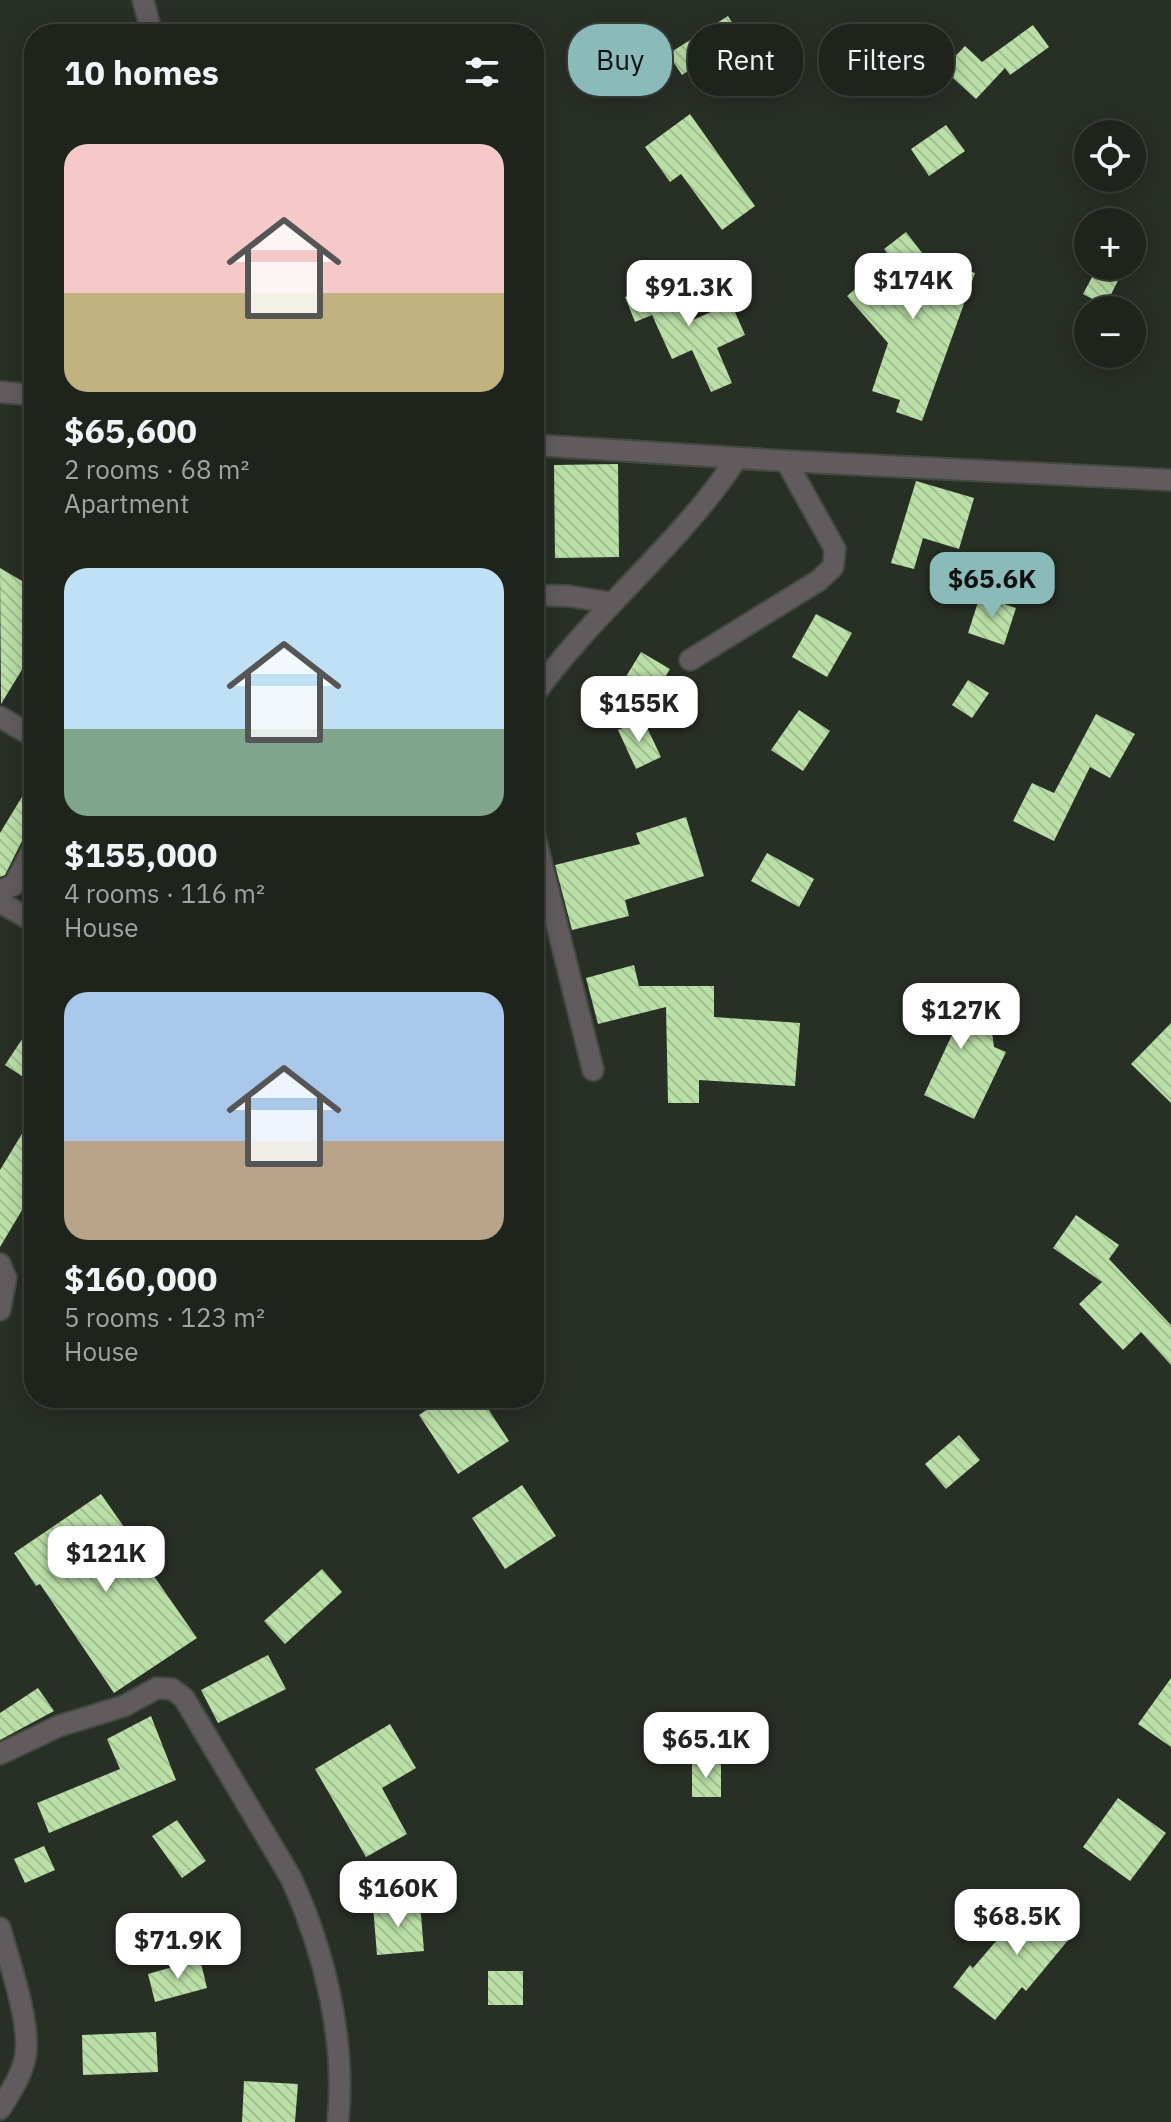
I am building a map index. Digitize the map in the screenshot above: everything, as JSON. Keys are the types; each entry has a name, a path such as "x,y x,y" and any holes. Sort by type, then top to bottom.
{"street":[{"path":"143,0 149,24"},
{"path":"0,392 24,394"},
{"path":"544,446 1171,480"},
{"path":"544,682 581,635 678,535 737,458"},
{"path":"690,660 796,595 833,567 835,549 786,461"},
{"path":"544,595 612,603"},
{"path":"0,717 24,731"},
{"path":"0,891 14,885 24,866"},
{"path":"544,873 593,1070"},
{"path":"0,902 24,916"},
{"path":"0,1264 6,1278 0,1310"},
{"path":"0,1754 59,1726 124,1706 157,1688 172,1689 184,1698 291,1878 305,1907 324,1974 337,2040 338,2122"},
{"path":"0,1928 26,2031 26,2054 20,2074 0,2109"}],"building":[{"path":"728,16 733,24 715,24"},
{"path":"1033,25 1049,47 1010,75 1005,68 976,99 954,79 954,58 965,46 982,62"},
{"path":"688,41 688,71 682,75 672,60 672,51"},
{"path":"690,114 755,206 722,230 681,174 670,182 645,147"},
{"path":"946,125 965,151 929,176 911,149"},
{"path":"906,232 923,254 975,273 922,421 896,412 900,400 872,391 888,343 847,296 891,258 884,249"},
{"path":"676,276 693,320 731,303 745,335 717,348 732,383 711,392 692,350 672,359 652,315 635,322 625,297"},
{"path":"1090,280 1118,280 1110,296 1083,294"},
{"path":"618,464 619,557 555,558 554,465"},
{"path":"916,481 974,498 959,549 923,538 914,569 891,563"},
{"path":"0,568 24,582 24,666 1,704"},
{"path":"980,596 1016,608 1004,645 968,633"},
{"path":"816,614 852,633 827,677 792,657"},
{"path":"641,652 670,669 651,700 622,683"},
{"path":"968,680 989,693 972,718 952,705"},
{"path":"799,710 830,731 803,771 771,750"},
{"path":"1096,714 1135,734 1110,778 1090,767 1054,841 1013,821 1032,783 1054,793"},
{"path":"643,719 661,757 636,769 618,730"},
{"path":"24,793 24,839 5,875 0,877 0,833"},
{"path":"686,817 704,876 625,900 629,916 572,930 555,865 640,844 636,833"},
{"path":"767,853 814,879 799,907 751,881"},
{"path":"634,965 639,986 714,986 714,1017 800,1023 795,1086 699,1080 699,1103 668,1103 666,1007 598,1024 586,978"},
{"path":"987,995 994,1047 1006,1052 974,1119 924,1095 957,1024 909,1031 906,1005"},
{"path":"1171,1023 1171,1103 1131,1064"},
{"path":"24,1036 24,1077 5,1065"},
{"path":"24,1130 24,1207 0,1247 0,1170"},
{"path":"1076,1215 1119,1245 1109,1259 1171,1325 1171,1365 1141,1332 1123,1350 1079,1304 1102,1282 1053,1248"},
{"path":"429,1408 488,1408 509,1441 458,1474 419,1415"},
{"path":"959,1435 980,1460 946,1489 925,1464"},
{"path":"522,1485 556,1536 505,1569 472,1518"},
{"path":"101,1494 124,1527 121,1529 197,1638 114,1693 40,1584 36,1586 14,1553"},
{"path":"322,1569 342,1592 285,1644 264,1621"},
{"path":"268,1655 286,1689 218,1723 201,1690"},
{"path":"1171,1678 1171,1747 1138,1724"},
{"path":"38,1688 54,1711 0,1740 0,1713"},
{"path":"151,1716 176,1780 49,1833 37,1803 120,1769 107,1739"},
{"path":"390,1724 416,1768 382,1788 407,1834 366,1857 315,1769"},
{"path":"692,1764 721,1764 721,1797 692,1797"},
{"path":"1118,1798 1166,1833 1130,1881 1083,1847"},
{"path":"177,1820 206,1861 182,1878 152,1836"},
{"path":"44,1846 55,1870 25,1883 14,1859"},
{"path":"1038,1892 1079,1927 1026,1991 1022,1987 995,2020 953,1987"},
{"path":"420,1903 424,1951 377,1955 373,1906"},
{"path":"200,1959 207,1988 155,2002 148,1974"},
{"path":"488,1971 523,1971 523,2005 488,2005"},
{"path":"156,2032 158,2072 83,2075 82,2035"},
{"path":"244,2081 298,2084 295,2122 242,2122"}]}
